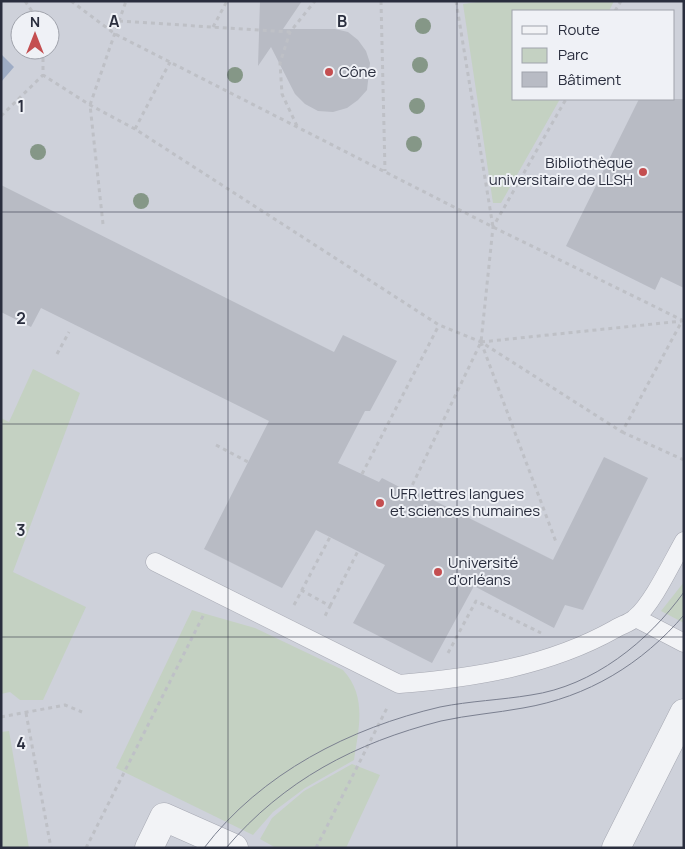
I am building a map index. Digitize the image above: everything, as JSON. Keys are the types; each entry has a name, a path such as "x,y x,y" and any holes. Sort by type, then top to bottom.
{"street":[{"path":"616,848 684,713"},
{"path":"149,848 164,817 234,848"}],"lane":[{"path":"155,562 399,684 442,681 519,668 593,642 636,618 661,583 684,541"},
{"path":"636,618 684,643"}],"path":[{"path":"71,1 115,34 493,227 683,321"},
{"path":"103,224 90,105 126,1"},
{"path":"213,27 227,1"},
{"path":"298,127 282,94 280,63 290,32 315,1"},
{"path":"382,1 384,171"},
{"path":"409,492 481,342 493,227 456,1"},
{"path":"118,21 290,32"},
{"path":"1,116 43,76 43,60"},
{"path":"135,129 170,62"},
{"path":"43,76 90,105 135,129 439,324 481,342 622,432 684,460"},
{"path":"493,227 565,100"},
{"path":"481,342 683,321"},
{"path":"622,432 683,321"},
{"path":"362,474 439,324"},
{"path":"57,354 69,332"},
{"path":"481,342 556,542"},
{"path":"216,445 248,462"},
{"path":"283,626 330,537"},
{"path":"313,640 358,552"},
{"path":"301,590 330,606"},
{"path":"86,848 216,592"},
{"path":"444,660 476,601 549,636"},
{"path":"316,848 399,684"},
{"path":"1,717 66,705 82,712"},
{"path":"26,713 51,848"}],"shaded area":[{"path":"1,1 684,1 684,848 1,848"}],"green space":[{"path":"484,1 614,1 610,10 512,10 512,100 559,100 501,203 493,203 463,4"},
{"path":"33,369 80,393 13,572 86,607 43,700 20,700 10,692 1,694 1,418 9,422"},
{"path":"684,582 684,623 661,611"},
{"path":"192,610 255,628 343,670 356,690 359,724 354,760 305,788 273,812 253,835 116,768"},
{"path":"9,731 29,848 1,848 1,732"},
{"path":"352,764 380,775 346,848 276,848 260,839 272,818 304,791"}],"water":[{"path":"1,54 14,67 1,82"}],"building":[{"name":"Cône","path":"260,1 302,1 283,29 335,29 348,32 358,40 366,51 370,63 367,90 358,100 347,108 333,112 318,111 305,104 295,94 271,47 258,66"},
{"name":"Bibliothèque universitaire de LLSH","path":"684,99 684,288 661,277 655,290 566,246 639,100"},
{"path":"1,185 334,352 343,335 397,361 370,411 365,411 338,463 379,482 382,478 413,494 415,491 553,560 604,457 648,478 583,610 565,605 554,628 474,586 432,663 353,623 385,565 316,530 282,588 204,549 269,421 41,308 31,327 1,312"}],"tram line":[{"path":"204,848 227,821 252,797 310,757 373,727 406,716 451,705 531,695 554,690 576,682 597,672 636,644 654,628 684,592"},
{"path":"226,848 248,824 272,803 323,767 350,753 409,730 441,721 523,708 570,696 612,676 632,663 668,633 684,615"}],"place":[{"name":"Cône","path":"329,72"},
{"name":"Bibliothèque universitaire de LLSH","path":"643,172"},
{"name":"UFR lettres langues et sciences humaines","path":"380,503"},
{"name":"Université d'orléans","path":"438,572"}]}
